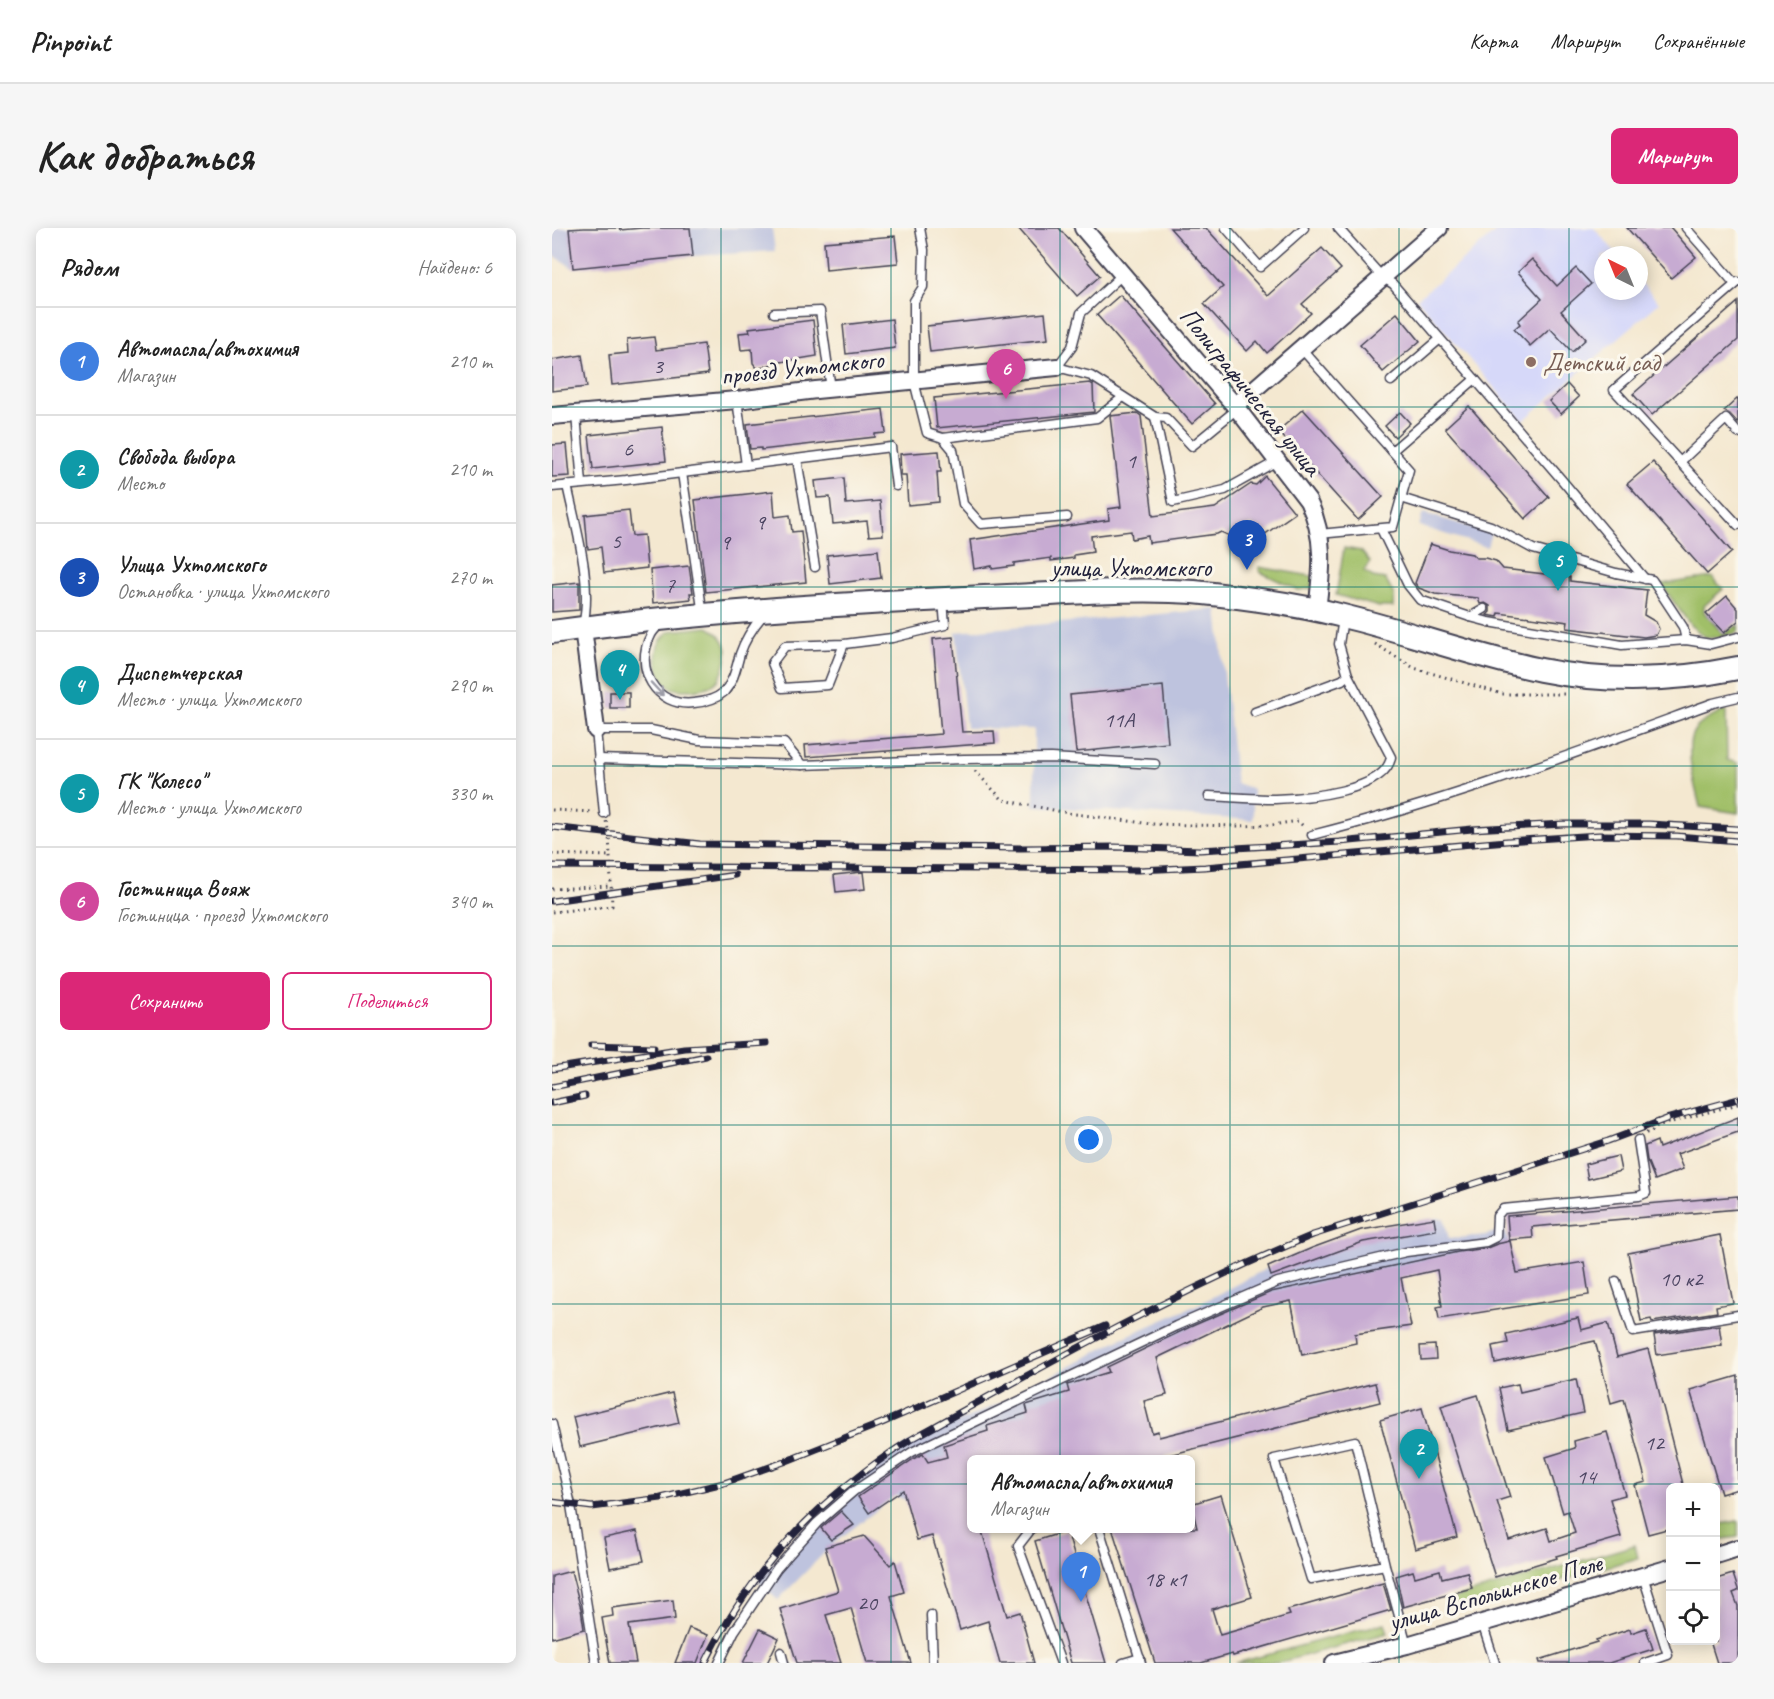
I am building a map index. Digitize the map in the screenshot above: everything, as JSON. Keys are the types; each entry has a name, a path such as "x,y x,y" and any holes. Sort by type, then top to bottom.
{"street":[{"name":"Полиграфическая улица","path":"1083,228 1236,407 1308,501 1316,517 1320,534 1322,573 1317,610"},
{"path":"1236,407 1300,347 1439,228"},
{"name":"проезд Ухтомского","path":"552,416 737,400 1057,367"},
{"name":"улица Ухтомского","path":"552,632 767,610 943,599 1164,591 1218,595 1317,610 1342,626 1570,674 1631,679 1666,678 1738,668"},
{"path":"583,628 596,730"},
{"path":"1720,1554 1736,1551"},
{"name":"улица Вспольинское Поле","path":"1334,1663 1407,1645 1666,1569"}],"lane":[{"path":"920,228 924,250 923,287 914,301 914,381 927,433 943,438 1097,418 1123,397"},
{"path":"1226,228 1260,267 1304,228"},
{"path":"1338,228 1382,277 1393,285 1645,579"},
{"path":"1686,228 1737,283 1614,390 1738,525"},
{"path":"1123,274 1081,313 1071,347 1057,367 1091,376 1155,417 1166,418 1192,446 1236,407"},
{"path":"906,291 914,301"},
{"path":"774,313 820,310 831,389"},
{"path":"1391,381 1440,339"},
{"path":"1300,347 1409,470 1393,527 1320,534"},
{"path":"1392,451 1475,379"},
{"path":"737,400 746,465"},
{"path":"576,415 582,483"},
{"path":"1155,417 1173,502 1225,490 1277,461"},
{"path":"1680,462 1726,419 1738,432"},
{"path":"943,438 954,450 963,504 981,524 1067,517"},
{"path":"552,487 891,447 896,486"},
{"path":"797,459 815,567"},
{"path":"682,473 703,615"},
{"path":"567,485 584,570 586,615 583,628"},
{"path":"1401,498 1491,526 1533,549 1616,573 1652,580 1683,627 1686,640"},
{"path":"1381,529 1408,585 1420,600 1470,617 1622,645 1686,640 1711,644 1738,637"},
{"path":"844,644 828,685 782,688 772,663 785,646 844,644 892,638 945,625 943,599"},
{"path":"1470,617 1484,609"},
{"path":"664,619 651,634 646,650 646,668 651,685 667,700 684,705 708,702 723,692 735,675 751,628 767,610"},
{"path":"1209,796 1273,799 1318,795 1359,785 1382,773 1390,765 1391,757 1348,675 1339,644 1342,626"},
{"path":"1255,712 1342,680 1348,675"},
{"path":"1312,835 1522,772 1713,703 1738,697"},
{"path":"604,813 596,730 651,730 699,740 784,743 802,765"},
{"path":"598,759 802,765 964,759 1051,759 1155,764"},
{"path":"719,1663 734,1632 777,1568 817,1523 854,1491 912,1452 1176,1326 1278,1282 1406,1252 1486,1242 1496,1237 1497,1216 1503,1209 1639,1196 1646,1193 1638,1140"},
{"path":"1616,1281 1633,1332 1738,1315"},
{"path":"552,1424 571,1505 596,1663"},
{"path":"1385,1565 1311,1579 1274,1459 1355,1441 1407,1645"},
{"path":"1028,1533 1018,1546 1061,1663"},
{"path":"1102,1533 1141,1660 1123,1663"},
{"path":"1643,1576 1668,1655 1645,1663"},
{"path":"931,1614 933,1663"},
{"path":"1482,1623 1495,1663"},
{"path":"781,1652 784,1663"}],"path":[{"path":"1342,626 1414,668 1502,694 1569,694"},
{"path":"964,759 1003,800 1068,813 1150,824 1237,826 1272,825 1298,821 1312,835"},
{"path":"552,810 604,813 609,833 612,886 612,906 552,912"},
{"path":"552,854 610,856"},
{"path":"552,889 612,886"},
{"path":"1638,1140 1640,1134 1651,1132 1656,1126 1738,1104"}],"shaded area":[{"path":"552,228 772,228 775,251 693,256 573,268 552,254"},
{"name":"Детский сад","path":"1500,228 1594,228 1610,246 1594,246 1594,300 1648,300 1648,290 1659,303 1523,421 1417,299"},
{"path":"1423,513 1491,533 1487,547 1419,526"},
{"path":"1217,609 1236,783 1253,789 1253,820 1034,806 1034,729 966,728 956,632"},
{"path":"1444,1218 1449,1239 1486,1235 1504,1229 1513,1254 1263,1307 1113,1379 981,1455 967,1455 967,1463 911,1502 895,1496 834,1543 778,1600 758,1582 790,1543 843,1493 908,1444 1007,1400 1120,1339 1201,1303 1279,1262 1361,1230"}],"green space":[{"path":"1344,548 1361,551 1370,562 1364,571 1373,577 1385,579 1394,595 1393,607 1379,607 1336,595"},
{"path":"1259,567 1317,577 1311,588 1298,590 1260,572"},
{"path":"1712,577 1723,589 1704,606 1704,612 1723,634 1738,625 1738,632 1722,637 1707,638 1691,626 1661,584"},
{"path":"708,627 719,635 726,646 727,655 721,677 713,685 701,689 681,690 670,687 662,680 658,668 657,651 660,642 669,631"},
{"path":"1726,710 1727,760 1738,763 1738,813 1700,807 1690,758 1691,738 1697,727"},
{"path":"1738,1521 1738,1537 1720,1539 1720,1524"},
{"path":"1635,1545 1638,1558 1457,1610 1454,1598"},
{"path":"1385,1623 1388,1633 1277,1663 1236,1663"}],"building":[{"path":"619,228 620,230 690,228 693,256 573,268 569,229"},
{"path":"1018,228 1059,228 1100,276 1077,296"},
{"path":"1170,228 1206,228 1268,296 1322,248 1341,269 1302,304 1311,313 1267,353 1257,341 1247,351 1204,304 1223,287"},
{"path":"1627,228 1671,228 1696,257 1671,278 1648,252 1648,246 1643,246"},
{"path":"895,236 898,263 826,270 824,242"},
{"path":"1532,259 1557,286 1576,268 1591,284 1561,311 1586,339 1572,352 1550,328 1530,346 1514,329 1520,324 1518,321 1542,299 1518,272"},
{"path":"1120,295 1215,404 1192,424 1097,315"},
{"path":"1738,302 1738,340 1652,415 1633,394"},
{"path":"1045,313 1048,339 930,352 927,326"},
{"path":"1397,313 1420,341 1383,372 1360,345"},
{"path":"892,319 895,348 846,354 843,325"},
{"path":"813,320 817,356 775,363 758,369 753,363 752,349 741,350 739,333 750,332 749,328"},
{"path":"654,337 656,350 704,344 708,374 612,385 609,355 628,353 627,340"},
{"path":"582,355 587,387 552,391 552,360"},
{"path":"1090,383 1093,385 1094,412 937,428 934,398"},
{"path":"1567,384 1579,397 1561,414 1549,401"},
{"path":"1738,398 1738,423 1724,411"},
{"path":"1469,406 1549,497 1525,519 1445,428"},
{"path":"883,409 886,433 875,434 875,437 761,450 761,448 750,449 747,424"},
{"path":"1303,409 1383,497 1358,520 1278,431"},
{"path":"1400,412 1410,423 1395,437 1385,426"},
{"path":"1137,413 1141,416 1153,516 1215,508 1251,484 1256,485 1265,476 1295,513 1261,537 1252,524 1232,537 1221,532 1149,543 1148,536 1132,539 1131,531 1091,536 1093,552 1074,555 1074,558 1051,561 1051,558 1014,563 1014,566 974,569 970,540 1109,520 1108,509 1121,507 1110,416"},
{"path":"662,427 666,461 593,469 589,435"},
{"path":"567,444 570,476 552,477 552,445"},
{"path":"939,451 941,472 937,472 939,502 908,505 906,475 901,475 900,454"},
{"path":"1653,462 1732,552 1707,574 1627,484"},
{"path":"844,478 846,504 880,501 883,535 869,536 867,521 833,524 830,497 817,498 815,481"},
{"path":"773,491 775,517 790,515 792,532 801,531 806,582 706,592 695,500"},
{"path":"629,510 632,536 644,535 647,568 604,573 601,547 588,549 585,515"},
{"path":"1430,544 1472,554 1476,558 1496,561 1503,569 1570,577 1570,581 1647,590 1644,615 1656,622 1659,629 1656,635 1644,637 1567,628 1568,622 1499,613 1498,617 1487,615 1490,612 1490,606 1485,603 1480,604 1478,598 1435,594 1419,588 1415,583"},
{"path":"878,550 881,578 830,584 827,555"},
{"path":"689,566 693,593 690,593 691,599 653,603 650,570"},
{"path":"579,582 579,610 552,612 552,585"},
{"path":"1727,596 1738,609 1738,621 1724,633 1706,614"},
{"path":"953,637 962,732 994,731 995,743 806,757 805,745 941,734 933,639"},
{"path":"1163,686 1168,743 1076,752 1070,695"},
{"path":"610,692 629,692 629,708 610,708"},
{"path":"863,872 865,889 836,892 834,875"},
{"path":"1738,1117 1738,1132 1677,1154 1683,1169 1655,1180 1647,1160 1645,1146 1657,1141 1659,1148"},
{"path":"1618,1156 1621,1171 1588,1179 1585,1164"},
{"path":"1738,1196 1738,1209 1532,1227 1533,1238 1509,1240 1507,1216"},
{"path":"1434,1218 1436,1230 1363,1242 1271,1276 1268,1267 1361,1230"},
{"path":"1720,1235 1733,1303 1716,1306 1717,1312 1652,1322 1651,1319 1641,1321 1628,1253"},
{"path":"1510,1241 1517,1273 1584,1262 1589,1295 1439,1319 1437,1307 1442,1306 1437,1270 1401,1278 1411,1326 1355,1334 1356,1343 1302,1355 1291,1301 1263,1307 1157,1358 1167,1395 1144,1401 1152,1433 1158,1431 1159,1437 1375,1383 1380,1402 1169,1455 967,1455 967,1533 982,1533 1007,1616 1020,1612 1034,1663 1000,1663 988,1621 960,1630 932,1536 917,1540 903,1490 869,1513 858,1497 923,1454 928,1462 947,1457 944,1445 988,1431 987,1426 1028,1413 1026,1405 1069,1392 1067,1385 1109,1372 1107,1367 1190,1327 1271,1292 1458,1252 1487,1248"},
{"path":"1578,1318 1581,1330 1608,1323 1617,1357 1648,1349 1683,1483 1666,1483 1666,1529 1648,1534 1635,1485 1646,1482 1624,1399 1611,1403 1595,1341 1495,1363 1492,1346 1508,1343 1506,1334"},
{"path":"1719,1325 1722,1345 1657,1355 1654,1335"},
{"path":"1435,1345 1436,1359 1421,1360 1420,1346"},
{"path":"1738,1376 1738,1489 1721,1494 1720,1483 1718,1483 1690,1390"},
{"path":"1576,1379 1583,1413 1508,1430 1499,1388 1518,1384 1520,1392"},
{"path":"672,1393 679,1423 580,1447 573,1417"},
{"path":"1478,1395 1510,1497 1497,1501 1509,1540 1547,1528 1551,1541 1575,1533 1568,1511 1563,1513 1546,1457 1575,1448 1574,1441 1607,1432 1625,1495 1610,1499 1621,1537 1495,1577 1441,1406"},
{"path":"1422,1408 1457,1537 1415,1549 1380,1420"},
{"path":"1221,1495 1252,1597 1212,1609 1220,1635 1290,1615 1288,1610 1383,1583 1391,1610 1233,1656 1232,1654 1201,1663 1155,1663 1114,1533 1195,1533 1195,1528 1197,1528 1195,1503"},
{"path":"841,1511 854,1525 831,1540 821,1528"},
{"path":"637,1531 644,1561 610,1568 604,1538"},
{"path":"1068,1533 1106,1663 1071,1663 1035,1541"},
{"path":"864,1536 890,1565 895,1561 904,1592 891,1596 911,1663 867,1663 851,1608 826,1615 841,1663 797,1663 780,1609 838,1591 825,1547"},
{"path":"1440,1570 1442,1578 1467,1572 1472,1588 1403,1607 1396,1576 1413,1571 1415,1577"},
{"path":"571,1571 584,1629 552,1638 552,1576"},
{"path":"1733,1574 1738,1589 1733,1593 1738,1606 1738,1663 1717,1663 1711,1645 1720,1645 1720,1578"},
{"path":"673,1600 675,1619 629,1625 636,1663 610,1663 602,1618 613,1616 612,1608"},
{"path":"689,1628 708,1635 697,1663 675,1663"},
{"path":"1646,1628 1653,1649 1609,1663 1540,1663 1539,1660 1630,1629 1631,1633"},
{"path":"760,1629 779,1638 767,1663 743,1663"}],"railway":[{"path":"552,827 700,844 1115,847 1200,850 1340,842 1472,829 1564,824 1649,824 1738,829"},
{"path":"552,866 1138,870 1205,867 1599,835 1677,836 1738,841"},
{"path":"552,901 735,875"},
{"path":"552,1069 684,1048 767,1043"},
{"path":"591,1045 654,1047"},
{"path":"552,1087 706,1056"},
{"path":"552,1103 585,1096"},
{"path":"705,1663 744,1596 791,1537 818,1510 877,1462 910,1440 1009,1385 1159,1306 1313,1235 1608,1141 1669,1118 1738,1099"},
{"path":"552,1502 592,1507 661,1498 724,1483 882,1423 1105,1326"}],"place":[{"name":"Детский сад","path":"1531,362"},
{"name":"Гостиница Вояж","path":"1006,399"},
{"name":"Улица Ухтомского","path":"1247,570"},
{"name":"ГК \"Колесо\"","path":"1558,591"},
{"name":"Диспетчерская","path":"620,700"},
{"name":"Свобода выбора","path":"1419,1479"},
{"name":"Автомасла/автохимия","path":"1081,1602"}]}
